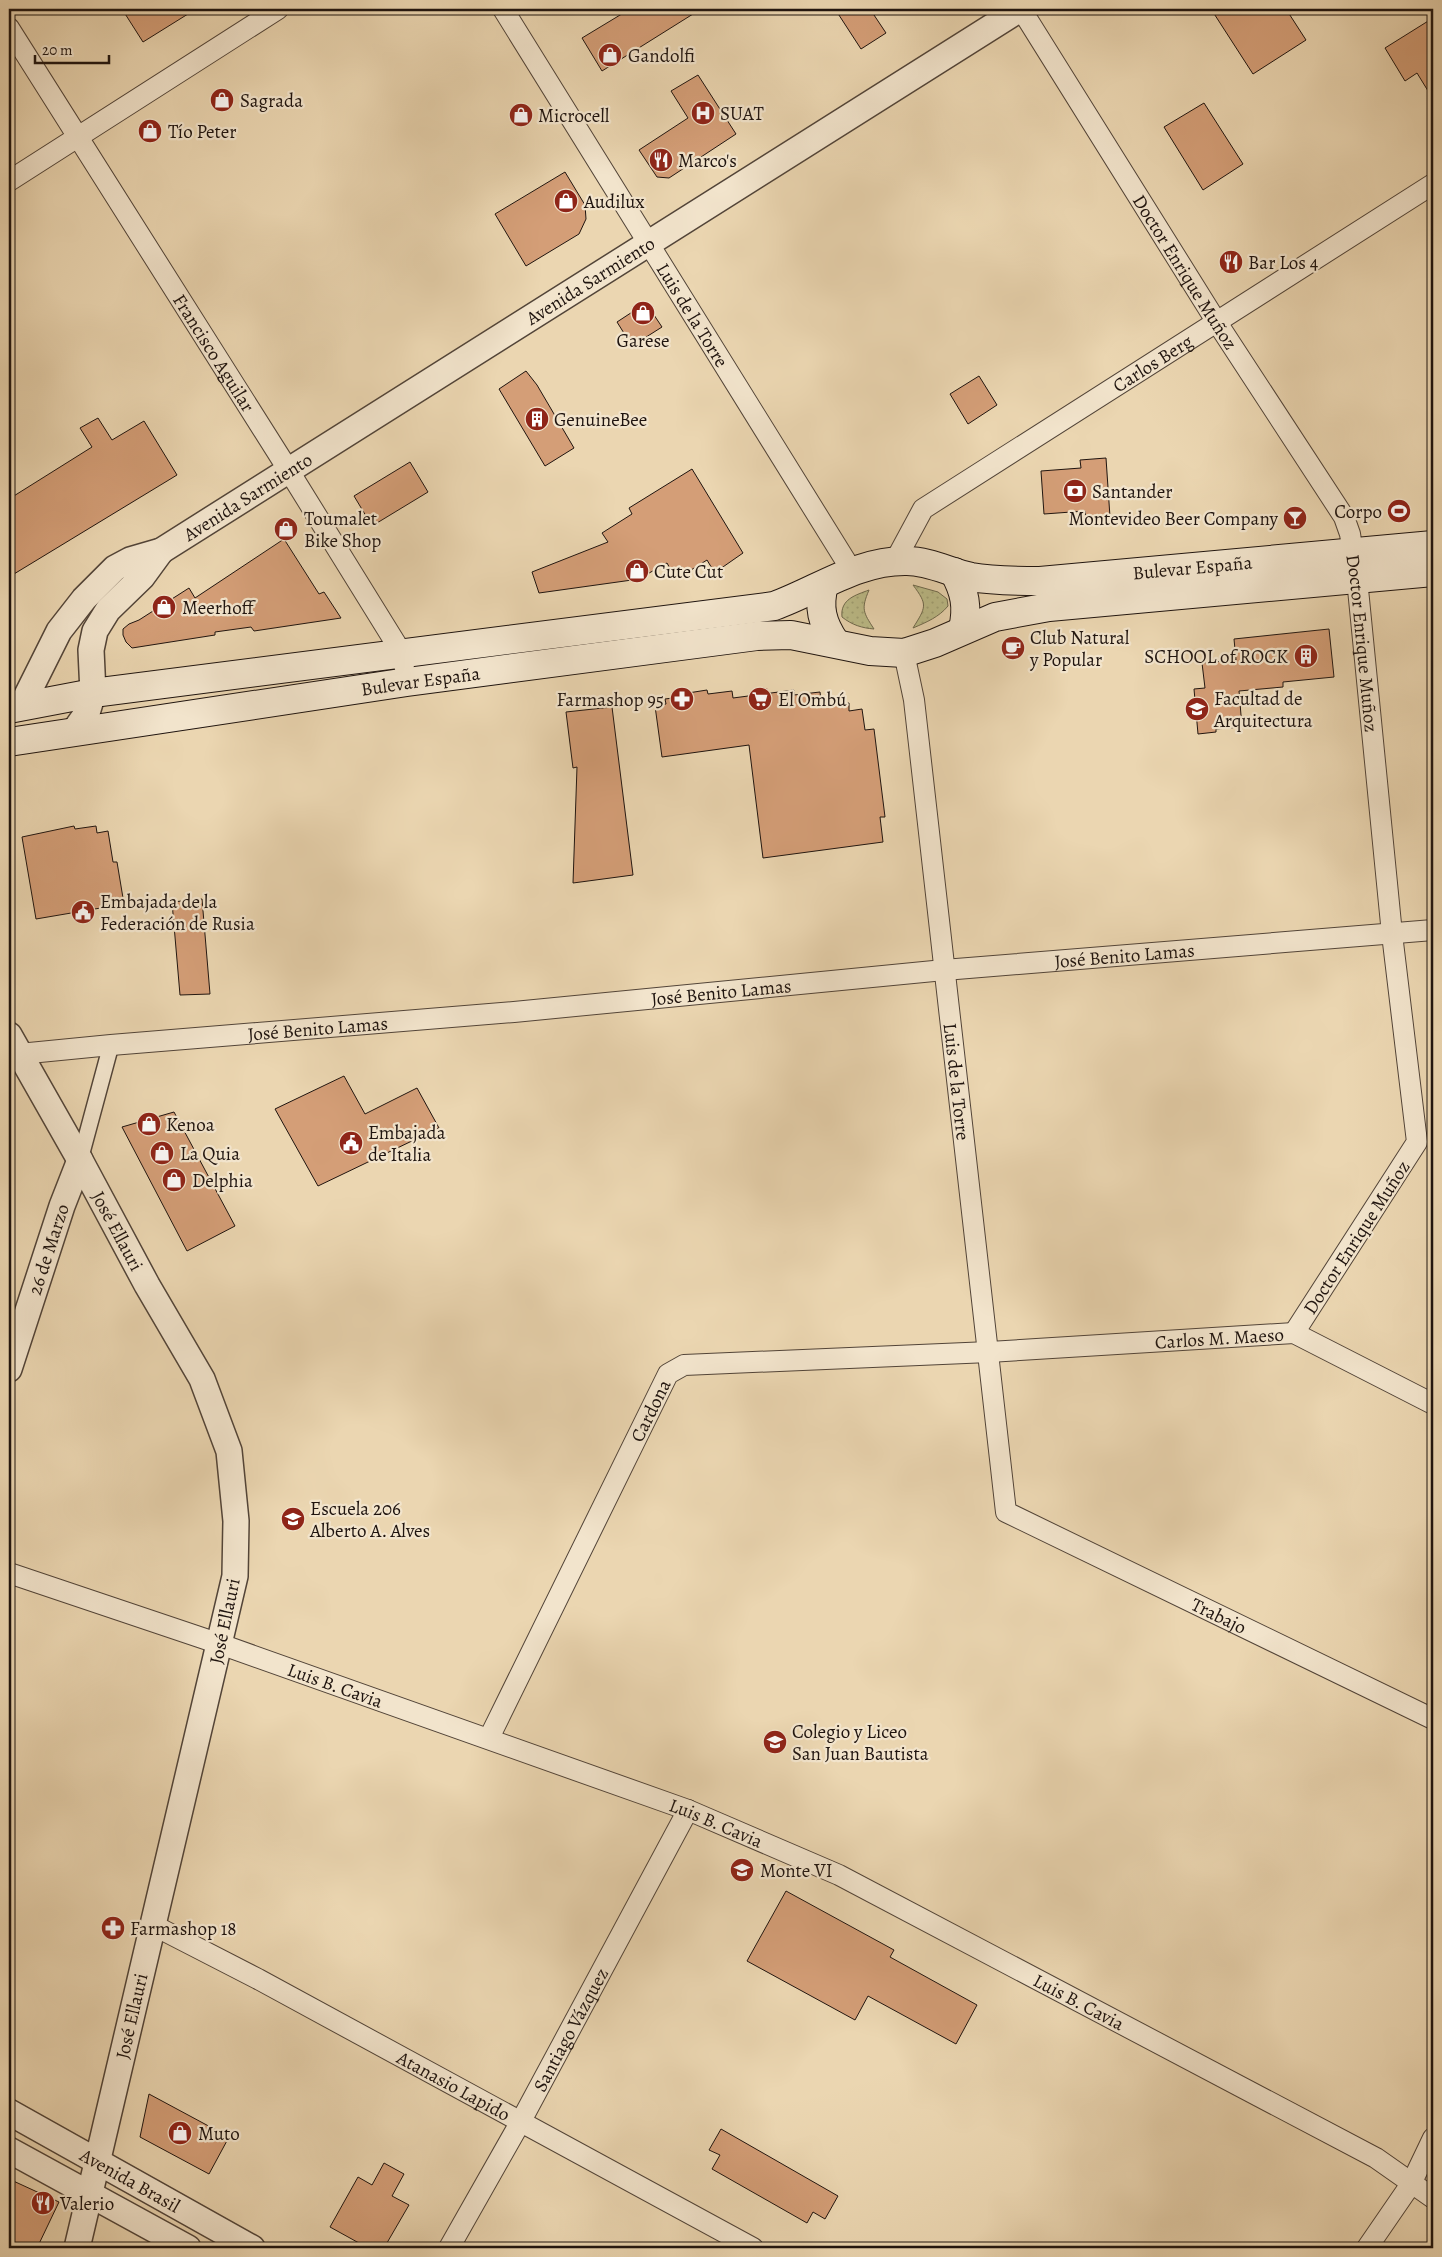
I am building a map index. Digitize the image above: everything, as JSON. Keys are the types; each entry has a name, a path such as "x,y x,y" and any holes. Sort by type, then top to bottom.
{"main road":[{"name":"Bulevar España","path":"9,742 75,730 407,682 757,636 791,635 835,642 870,651 904,653 935,643 963,629 1013,612 1355,566 1433,545"},
{"name":"Bulevar España","path":"15,708 93,693 403,655 774,606 852,571 874,564 894,562 922,562 954,572 987,579 1040,581 1355,566 1433,572"},
{"path":"954,572 962,586 967,607 963,629"},
{"path":"824,585 820,600 822,617 827,631 835,642"}],"street":[{"path":"9,181 278,9"},
{"name":"Luis de la Torre","path":"503,9 852,571"},
{"name":"Avenida Sarmiento","path":"15,708 59,631 84,599 115,568 130,560 161,552 1021,9"},
{"name":"Doctor Enrique Muñoz","path":"1021,9 1216,321 1344,517 1355,566 1392,934 1425,1146 1294,1334"},
{"name":"Francisco Aguilar","path":"9,28 403,655 407,682"},
{"name":"Carlos Berg","path":"894,562 924,509 1433,184"},
{"name":"Avenida Sarmiento","path":"75,730 87,713 93,693 90,650 95,631 108,610 142,577 161,552"},
{"name":"Luis de la Torre","path":"904,653 914,700 1006,1512"},
{"name":"José Benito Lamas","path":"12,1048 111,1045 514,1012 944,970 1433,930"},
{"path":"80,1160 111,1045"},
{"name":"José Ellauri","path":"12,1048 80,1160 147,1285 202,1379 229,1451 236,1521 235,1576 77,2248"},
{"name":"26 de Marzo","path":"9,1369 62,1206 80,1160"},
{"name":"Carlos M. Maeso","path":"989,1352 1294,1334 1433,1404"},
{"name":"Cardona","path":"489,1738 668,1374 684,1365 989,1352"},
{"name":"Trabajo","path":"1006,1512 1433,1719"},
{"name":"Luis B. Cavia","path":"9,1573 489,1738 688,1810 822,1867 1376,2158 1433,2198"},
{"name":"Santiago Vázquez","path":"450,2248 521,2121 688,1810"},
{"name":"Atanasio Lapido","path":"153,1925 521,2121 753,2248"},
{"name":"Avenida Brasil","path":"9,2112 252,2248"},
{"path":"1366,2248 1411,2184 1433,2138"},
{"name":"Avenida Brasil","path":"9,2150 188,2248"}],"green space":[{"path":"913,585 938,592 947,599 948,606 937,616 913,628 924,606 921,597"},
{"path":"869,590 864,610 874,629 857,626 842,617 842,611 846,602 854,596"}],"building":[{"path":"122,9 196,9 143,42"},
{"name":"Gandolfi","path":"630,9 701,9 602,71 582,38"},
{"path":"835,9 870,9 886,33 861,49"},
{"path":"1211,9 1286,9 1306,40 1253,74"},
{"path":"1433,18 1433,99 1417,73 1405,81 1385,48"},
{"path":"698,75 736,134 669,178 657,177 639,150 688,118 671,91"},
{"path":"1204,103 1243,164 1203,190 1164,127"},
{"path":"565,172 585,205 586,219 579,234 526,266 495,214"},
{"path":"646,303 662,327 632,346 617,322"},
{"name":"GenuineBee","path":"526,371 537,385 574,448 545,466 499,389"},
{"path":"979,376 997,405 968,424 950,394"},
{"path":"98,418 112,440 144,421 177,475 9,577 9,499 92,447 80,428"},
{"name":"Santander","path":"1106,458 1110,517 1086,519 1085,511 1044,514 1041,471 1081,468 1080,460"},
{"path":"410,462 428,492 372,526 354,496"},
{"path":"692,469 743,553 720,569 718,567 713,570 707,560 691,570 689,568 684,571 682,567 672,572 667,563 642,577 640,574 632,580 539,593 532,572 608,542 602,533 632,514 629,508"},
{"path":"284,539 319,594 324,592 341,618 254,631 251,627 215,632 215,635 132,648 126,642 123,629 129,624 139,620 189,588 195,598"},
{"path":"1329,629 1334,677 1283,682 1283,687 1239,691 1242,727 1216,729 1216,732 1198,734 1194,689 1205,688 1202,663 1236,660 1234,639"},
{"path":"707,690 708,694 732,691 733,698 794,690 794,695 820,692 821,701 835,699 836,705 849,703 849,711 862,709 865,730 874,729 885,817 880,817 883,842 763,858 749,745 662,757 655,706 666,704 665,699 688,696 688,693"},
{"path":"612,707 633,875 573,883 577,767 573,768 566,712"},
{"path":"74,826 75,829 96,826 97,833 108,831 113,862 117,862 124,904 36,919 22,837"},
{"path":"202,899 210,994 180,995 172,902"},
{"name":"Embajada de Italia","path":"344,1076 365,1114 417,1088 439,1128 318,1186 275,1109"},
{"path":"174,1112 235,1226 187,1251 122,1127"},
{"path":"786,1891 894,1950 890,1957 977,2005 956,2044 868,1996 855,2020 747,1961"},
{"path":"149,2094 229,2137 209,2174 140,2137"},
{"path":"721,2129 838,2196 825,2219 813,2212 807,2223 712,2169 720,2155 709,2150"},
{"path":"384,2163 404,2174 392,2196 409,2205 384,2248 368,2248 330,2227 358,2177 372,2185"},
{"path":"9,2179 59,2202 37,2248 9,2248"}],"place":[{"name":"Gandolfi","path":"610,55"},
{"name":"Sagrada","path":"222,100"},
{"name":"SUAT","path":"703,113"},
{"name":"Microcell","path":"521,115"},
{"name":"Tío Peter","path":"150,131"},
{"name":"Marco's","path":"661,160"},
{"name":"Audilux","path":"566,201"},
{"name":"Bar Los 4","path":"1231,262"},
{"name":"Garese","path":"643,313"},
{"name":"GenuineBee","path":"537,419"},
{"name":"Santander","path":"1075,491"},
{"name":"Corpo","path":"1399,511"},
{"name":"Montevideo Beer Company","path":"1295,518"},
{"name":"Toumalet Bike Shop","path":"286,529"},
{"name":"Cute Cut","path":"637,571"},
{"name":"Meerhoff","path":"164,607"},
{"name":"Club Natural y Popular","path":"1013,648"},
{"name":"SCHOOL of ROCK","path":"1306,656"},
{"name":"Farmashop 95","path":"682,699"},
{"name":"El Ombú","path":"760,699"},
{"name":"Facultad de Arquitectura","path":"1197,709"},
{"name":"Embajada de la Federación de Rusia","path":"83,912"},
{"name":"Kenoa","path":"149,1124"},
{"name":"Embajada de Italia","path":"351,1143"},
{"name":"La Quia","path":"162,1153"},
{"name":"Delphia","path":"174,1180"},
{"name":"Escuela 206 Alberto A. Alves","path":"293,1519"},
{"name":"Colegio y Liceo San Juan Bautista","path":"775,1742"},
{"name":"Monte VI","path":"742,1870"},
{"name":"Farmashop 18","path":"113,1928"},
{"name":"Muto","path":"180,2133"},
{"name":"Valerio","path":"43,2203"}]}
